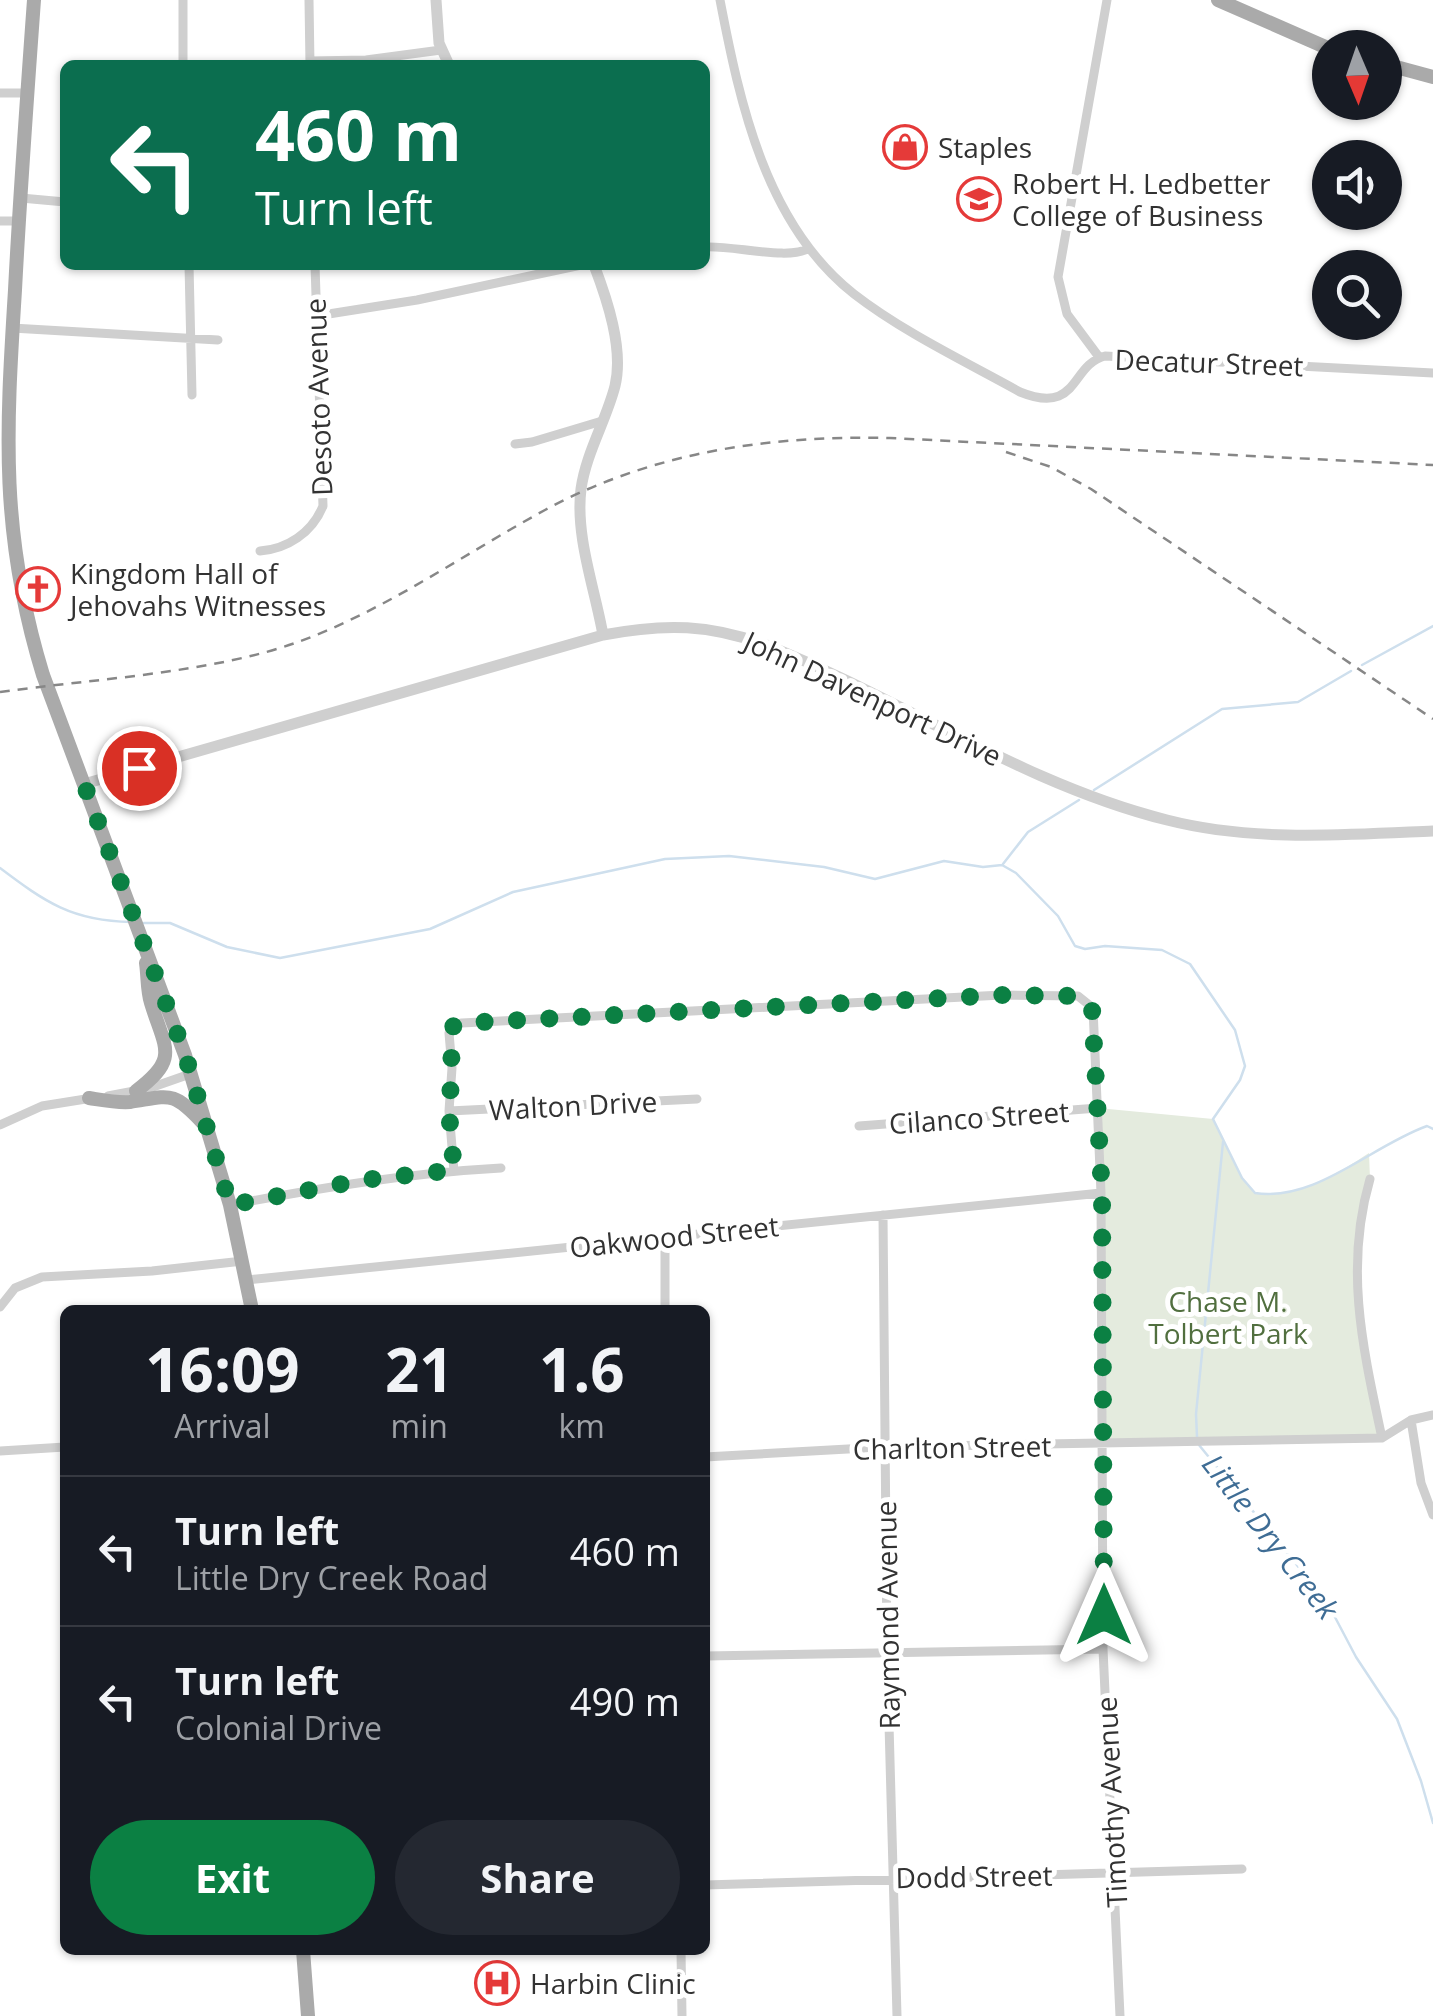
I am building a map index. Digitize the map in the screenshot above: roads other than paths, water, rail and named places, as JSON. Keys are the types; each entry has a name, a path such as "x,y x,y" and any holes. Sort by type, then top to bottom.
{"main road":[{"path":"34,0 4,402 3,471 11,550 28,631 143,938 151,974 208,1128 230,1205 251,1305"},
{"path":"1218,0 1312,41"},
{"path":"1402,69 1433,77"},
{"path":"136,1091 156,1075 167,1058 168,1050 149,1000 151,974"},
{"path":"89,1098 126,1102 168,1096 182,1101 208,1128"},
{"path":"303,1955 308,2016"}],"street":[{"path":"183,0 184,60"},
{"path":"309,0 310,60"},
{"path":"436,0 441,50 446,60"},
{"name":"Decatur Street","path":"720,0 744,112 782,204 809,248 856,296 1032,397 1050,398 1066,392 1100,357 1433,373"},
{"path":"1100,357 1067,314 1058,277 1106,0"},
{"path":"366,60 441,50"},
{"path":"0,92 28,92"},
{"path":"22,198 60,202"},
{"path":"0,221 19,221"},
{"path":"710,247 794,254 809,248"},
{"path":"188,270 192,396"},
{"name":"Desoto Avenue","path":"260,551 288,545 305,532 322,506 314,270"},
{"path":"316,316 449,294 557,270"},
{"path":"596,270 618,362 615,387 584,478 580,503 603,635"},
{"path":"12,328 218,340"},
{"path":"515,444 602,420"},
{"name":"John Davenport Drive","path":"84,784 603,635 670,625 712,629 752,639 1082,793 1170,821 1262,834 1433,831"},
{"name":"Timothy Avenue","path":"449,1111 450,1033 454,1025 1002,995 1078,996 1092,1008 1102,1193 1103,1649 1120,2016"},
{"path":"0,1125 42,1106 136,1091 190,1074"},
{"name":"Walton Drive","path":"449,1111 696,1099"},
{"name":"Cilanco Street","path":"859,1126 1098,1108"},
{"path":"449,1111 454,1170"},
{"path":"230,1205 363,1180 501,1168"},
{"path":"1370,1179 1358,1232 1357,1316 1382,1438 1411,1420 1433,1415"},
{"name":"Oakwood Street","path":"247,1280 1102,1193"},
{"name":"Raymond Avenue","path":"883,1214 887,1651 897,2016"},
{"path":"664,1305 665,1238"},
{"path":"0,1307 15,1288 42,1277 243,1261"},
{"path":"1411,1420 1420,1483 1433,1515"},
{"name":"Charlton Street","path":"710,1457 884,1448 1382,1438"},
{"path":"0,1451 60,1447"},
{"path":"710,1656 1103,1649"},
{"name":"Dodd Street","path":"710,1885 1242,1869"},
{"path":"681,1955 682,2016"}],"waterway":[{"path":"1362,665 1433,626"},
{"path":"1094,790 1222,709 1298,702 1351,671"},
{"path":"1003,864 1028,832 1079,800"},
{"name":"Little Dry Creek","path":"144,923 170,923 227,947 280,958 430,929 513,892 665,859 729,856 824,867 875,879 944,861 983,867 1002,865 1016,873 1058,916 1075,946 1162,950 1190,964 1235,1030 1245,1066 1213,1119 1242,1178 1255,1193 1278,1194 1300,1189 1406,1135 1427,1126 1433,1129"},
{"name":"Little Dry Creek","path":"0,868 60,907 92,918 131,922"},
{"name":"Little Dry Creek","path":"1197,1437 1196,1414 1223,1142"},
{"name":"Little Dry Creek","path":"1199,1445 1327,1602 1356,1657 1397,1719 1433,1823"}],"railway":[{"path":"0,692 190,668 298,642 393,598 586,490 670,461 756,444 890,438 1433,465"},
{"path":"1006,452 1051,467 1091,489 1433,719"}],"place":[{"name":"Staples","path":"905,147"},
{"name":"Robert H. Ledbetter College of Business","path":"979,199"},
{"name":"Kingdom Hall of Jehovahs Witnesses","path":"38,589"},
{"name":"Harbin Clinic","path":"497,1983"}],"park label":[{"name":"Chase M. Tolbert Park","path":"1228,1317"}]}
